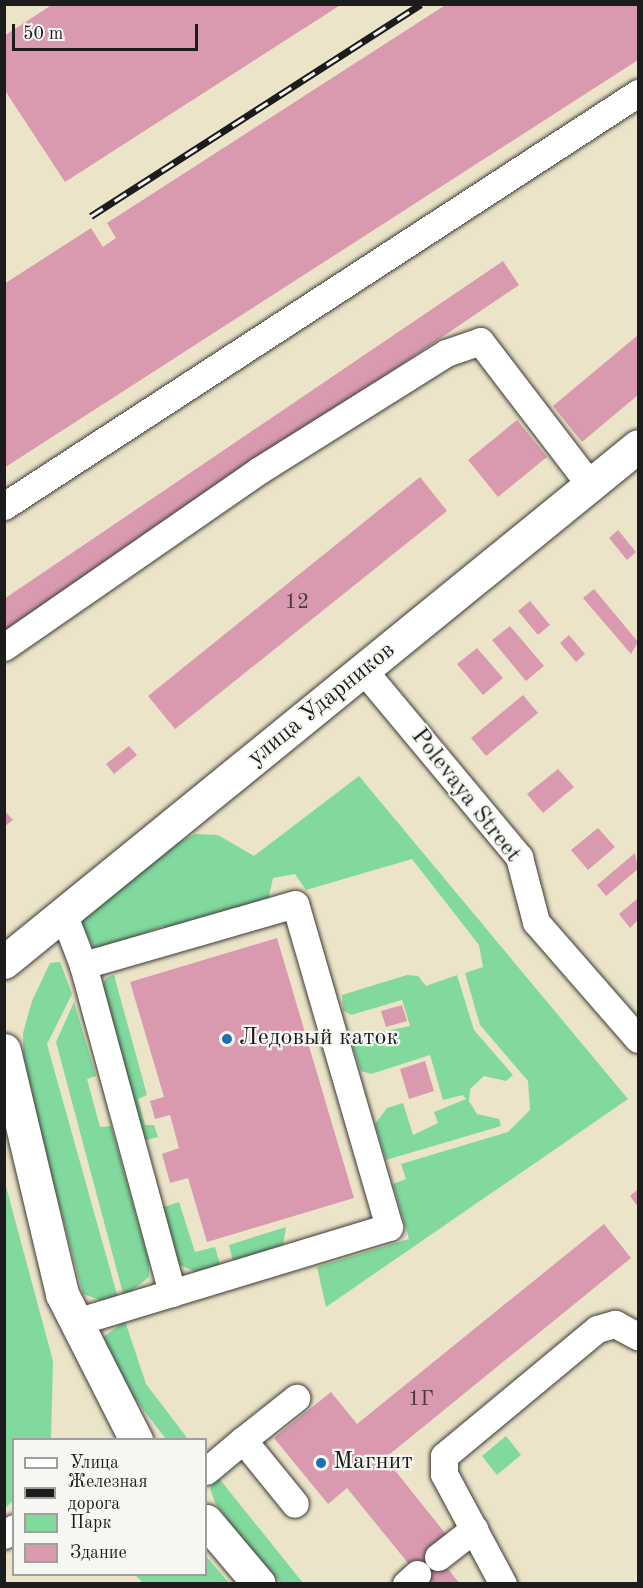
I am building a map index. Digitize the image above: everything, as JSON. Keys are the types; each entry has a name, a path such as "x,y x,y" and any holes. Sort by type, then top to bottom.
{"main road":[{"name":"улица Ударников","path":"4,962 365,672 639,446"},
{"path":"4,1050 62,1294 131,1438"},
{"path":"207,1522 259,1584"}],"street":[{"path":"4,506 639,93"},
{"path":"4,647 258,471 447,353 480,341 590,486"},
{"name":"Polevaya Street","path":"365,672 519,857 536,922 639,1039"},
{"path":"76,1322 389,1227 295,904 83,965"},
{"path":"63,913 83,965 172,1293"},
{"path":"503,1584 444,1474 448,1449 597,1329 615,1324 639,1336"},
{"path":"207,1470 296,1398"},
{"path":"243,1440 295,1504"},
{"path":"438,1557 474,1529"}],"green space":[{"path":"359,776 628,1099 326,1307 317,1267 409,1239 393,1184 406,1179 401,1164 508,1132 530,1110 528,1081 480,1025 465,973 483,967 479,945 412,859 306,890 295,874 273,878 268,901 163,931 163,926 96,952 79,920 170,847 195,834 218,835 254,856"},
{"path":"60,962 72,994 47,1044 118,1298 103,1301 83,1294 24,1071 23,1033 32,1001 50,963"},
{"path":"114,975 147,1095 138,1099 145,1125 154,1125 158,1137 138,1142 98,996 106,978"},
{"path":"407,975 418,976 426,986 457,975 474,1030 513,1075 506,1081 484,1076 470,1089 469,1101 477,1114 499,1119 501,1126 386,1160 375,1124 387,1108 403,1103 413,1135 438,1123 434,1112 466,1099 463,1095 443,1100 430,1055 371,1074 361,1071 353,1047 357,1037 410,1026 402,1000 351,1015 343,1010 342,995"},
{"path":"74,1002 96,1076 87,1079 100,1127 111,1126 149,1262 149,1277 124,1297 56,1042"},
{"path":"4,1179 53,1361 51,1438 12,1438 12,1502 5,1508"},
{"path":"179,1202 195,1252 215,1247 221,1268 201,1274 175,1263 158,1209"},
{"path":"286,1227 283,1245 234,1265 229,1245"},
{"path":"125,1321 146,1384 187,1438 165,1438 128,1390 102,1338"},
{"path":"506,1436 521,1455 497,1475 482,1456"},
{"path":"218,1477 303,1583 281,1583 249,1548 215,1503 210,1488"},
{"path":"207,1557 229,1583 143,1583 136,1576 207,1576"}],"building":[{"path":"53,4 342,4 65,182 4,89 4,36"},
{"path":"447,4 638,4 638,60 4,468 4,284 91,228 103,247 116,238 107,223"},
{"path":"503,261 519,285 4,634 4,599"},
{"path":"638,335 638,395 582,442 553,406"},
{"path":"517,420 547,457 498,497 468,460"},
{"path":"420,477 447,511 175,729 148,696"},
{"path":"618,530 636,552 627,560 609,538"},
{"path":"594,589 638,642 631,654 583,598"},
{"path":"530,601 550,625 538,635 518,611"},
{"path":"510,626 544,666 526,681 492,640"},
{"path":"569,635 585,654 576,662 560,643"},
{"path":"477,648 503,678 483,695 457,664"},
{"path":"523,695 538,713 486,756 471,738"},
{"path":"129,746 137,755 114,774 106,764"},
{"path":"558,769 574,787 543,813 527,794"},
{"path":"4,810 13,820 4,827"},
{"path":"598,828 615,847 588,870 571,850"},
{"path":"635,853 638,869 606,896 597,885"},
{"path":"638,898 638,920 630,928 619,914"},
{"name":"Ледовый каток","path":"277,938 354,1198 207,1242 188,1178 170,1183 162,1154 179,1148 170,1115 155,1119 150,1101 164,1097 130,982"},
{"path":"402,1005 407,1021 386,1027 381,1011"},
{"path":"425,1061 434,1091 409,1099 400,1069"},
{"path":"638,1189 638,1207 630,1196"},
{"path":"604,1224 631,1258 385,1458 449,1538 433,1550 460,1584 425,1584 347,1488 328,1504 274,1438 331,1392 357,1424"}],"railway":[{"path":"91,216 421,4"}],"place":[{"name":"Ледовый каток","path":"227,1039"},
{"name":"Магнит","path":"321,1463"}]}
